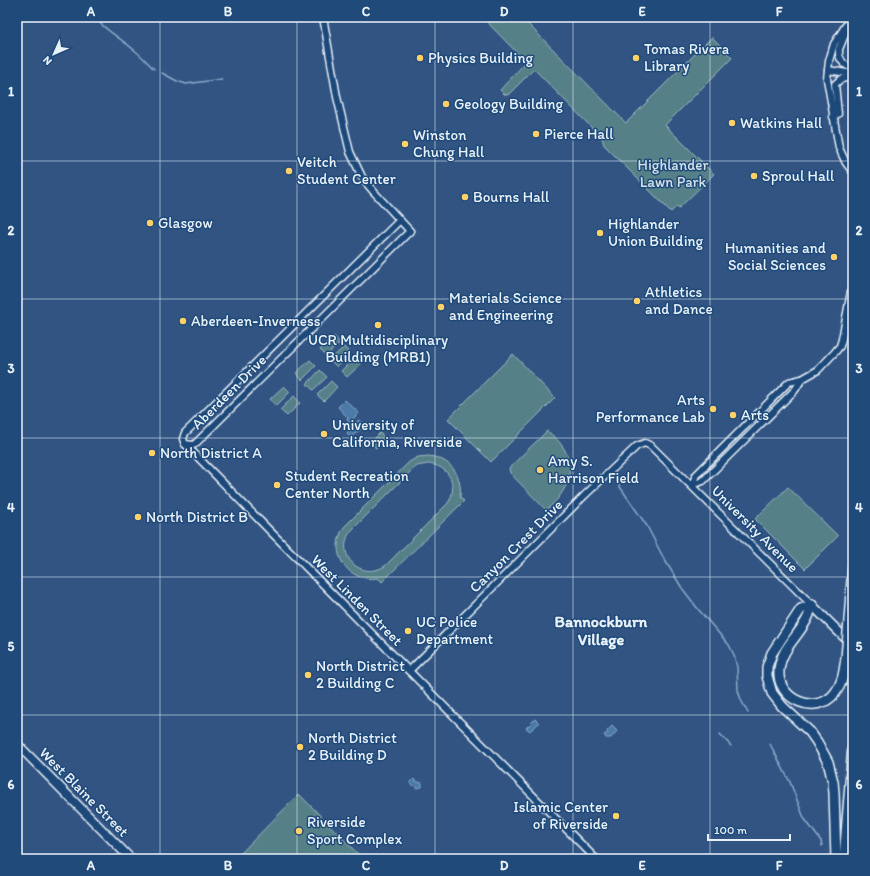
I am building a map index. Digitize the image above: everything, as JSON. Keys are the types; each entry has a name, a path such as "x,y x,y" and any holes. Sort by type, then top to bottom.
{"highway":[{"path":"812,605 808,617 783,656 779,672 781,684 787,694 800,702 816,704 827,700 834,694 843,678 846,658 853,566"},
{"path":"812,605 801,609 772,653 767,676 772,693 782,706 810,732 828,762 834,793 836,859"},
{"path":"844,859 853,746"}],"main road":[{"name":"University Avenue","path":"812,605 844,637"},
{"name":"West Blaine Street","path":"17,744 131,859"}],"street":[{"path":"323,17 337,96 350,152 363,179 400,220"},
{"path":"852,17 838,54 844,64 853,68"},
{"path":"852,17 834,44 828,70 828,85 839,148 846,163 853,172"},
{"path":"828,70 853,74"},
{"path":"833,118 838,114 835,84 841,78 853,77"},
{"name":"Aberdeen Drive","path":"400,220 410,230 195,444 185,444 183,439 184,433 400,220"},
{"path":"692,486 696,475 788,383 802,379 822,366 840,346 853,281"},
{"path":"692,486 702,481 795,390 802,379"},
{"name":"University Avenue","path":"645,443 651,446 812,605"},
{"name":"Canyon Crest Drive","path":"409,671 584,496 638,446 645,443"},
{"name":"West Linden Street","path":"185,444 596,859"}],"green space":[{"name":"Highlander Lawn Park","path":"521,17 626,123 712,37 732,58 665,125 714,174 679,208 677,206 671,212 604,145 602,138 534,69 508,95 504,94 500,90 526,62 483,18"},
{"path":"334,336 340,343 326,356 320,350"},
{"path":"344,347 350,353 337,367 330,360"},
{"path":"513,354 555,398 491,462 448,419"},
{"path":"355,357 361,364 347,377 341,371"},
{"path":"310,360 316,366 302,380 296,373"},
{"path":"320,370 327,377 313,390 307,384"},
{"path":"331,381 337,387 324,401 317,395"},
{"path":"284,386 290,392 276,406 270,399"},
{"path":"294,396 300,403 287,416 280,410"},
{"name":"Amy S. Harrison Field","path":"547,431 556,438 563,447 569,464 569,473 568,481 564,489 553,504 546,510 510,473 509,468"},
{"path":"380,433 385,438 376,448 370,443"},
{"path":"418,457 436,457 449,464 457,475 460,497 464,501 382,582 378,578 358,576 343,564 339,556 339,537 344,527 409,462","holes":["428,464 442,468 446,472 452,483 451,496 448,503 385,566 376,570 367,570 359,568 353,564 348,557 346,550 346,541 350,532 417,466"]},
{"path":"788,487 838,536 805,569 755,519"},
{"name":"Riverside Sport Complex","path":"299,794 363,859 235,859"}],"water":[{"path":"345,400 359,413 351,421 354,424 359,420 363,423 360,430 351,437 347,434 351,426 347,420 348,418 338,407"},
{"path":"535,719 539,723 530,731 526,728"},
{"path":"612,726 617,731 611,738 606,738 604,735 608,733 607,731"},
{"path":"414,779 417,782 422,783 422,787 416,788 410,783"}],"waterway":[{"path":"94,17 98,22 139,54 154,69"},
{"path":"162,73 186,84 222,79"},
{"path":"618,484 647,526 663,557 682,588 729,645 734,655 737,667 738,690 741,700 748,713"},
{"path":"720,734 731,746"},
{"path":"770,744 790,782 804,818 821,841 822,846"}],"place":[{"name":"Physics Building","path":"420,58"},
{"name":"Tomas Rivera Library","path":"636,58"},
{"name":"Geology Building","path":"446,104"},
{"name":"Watkins Hall","path":"732,123"},
{"name":"Pierce Hall","path":"536,134"},
{"name":"Winston Chung Hall","path":"405,144"},
{"name":"Veitch Student Center","path":"289,171"},
{"name":"Sproul Hall","path":"754,176"},
{"name":"Bourns Hall","path":"465,197"},
{"name":"Glasgow","path":"150,223"},
{"name":"Highlander Union Building","path":"600,233"},
{"name":"Humanities and Social Sciences","path":"834,257"},
{"name":"Athletics and Dance","path":"637,301"},
{"name":"Materials Science and Engineering","path":"441,307"},
{"name":"Aberdeen-Inverness","path":"183,321"},
{"name":"UCR Multidisciplinary Building (MRB1)","path":"378,325"},
{"name":"Arts Performance Lab","path":"713,409"},
{"name":"Arts","path":"733,415"},
{"name":"University of California, Riverside","path":"324,434"},
{"name":"North District A","path":"152,453"},
{"name":"Amy S. Harrison Field","path":"540,470"},
{"name":"Student Recreation Center North","path":"277,485"},
{"name":"North District B","path":"138,517"},
{"name":"UC Police Department","path":"408,631"},
{"name":"North District 2 Building C","path":"308,675"},
{"name":"North District 2 Building D","path":"300,747"},
{"name":"Islamic Center of Riverside","path":"616,816"},
{"name":"Riverside Sport Complex","path":"299,831"}],"district":[{"name":"Bannockburn Village","path":"601,630"}]}
